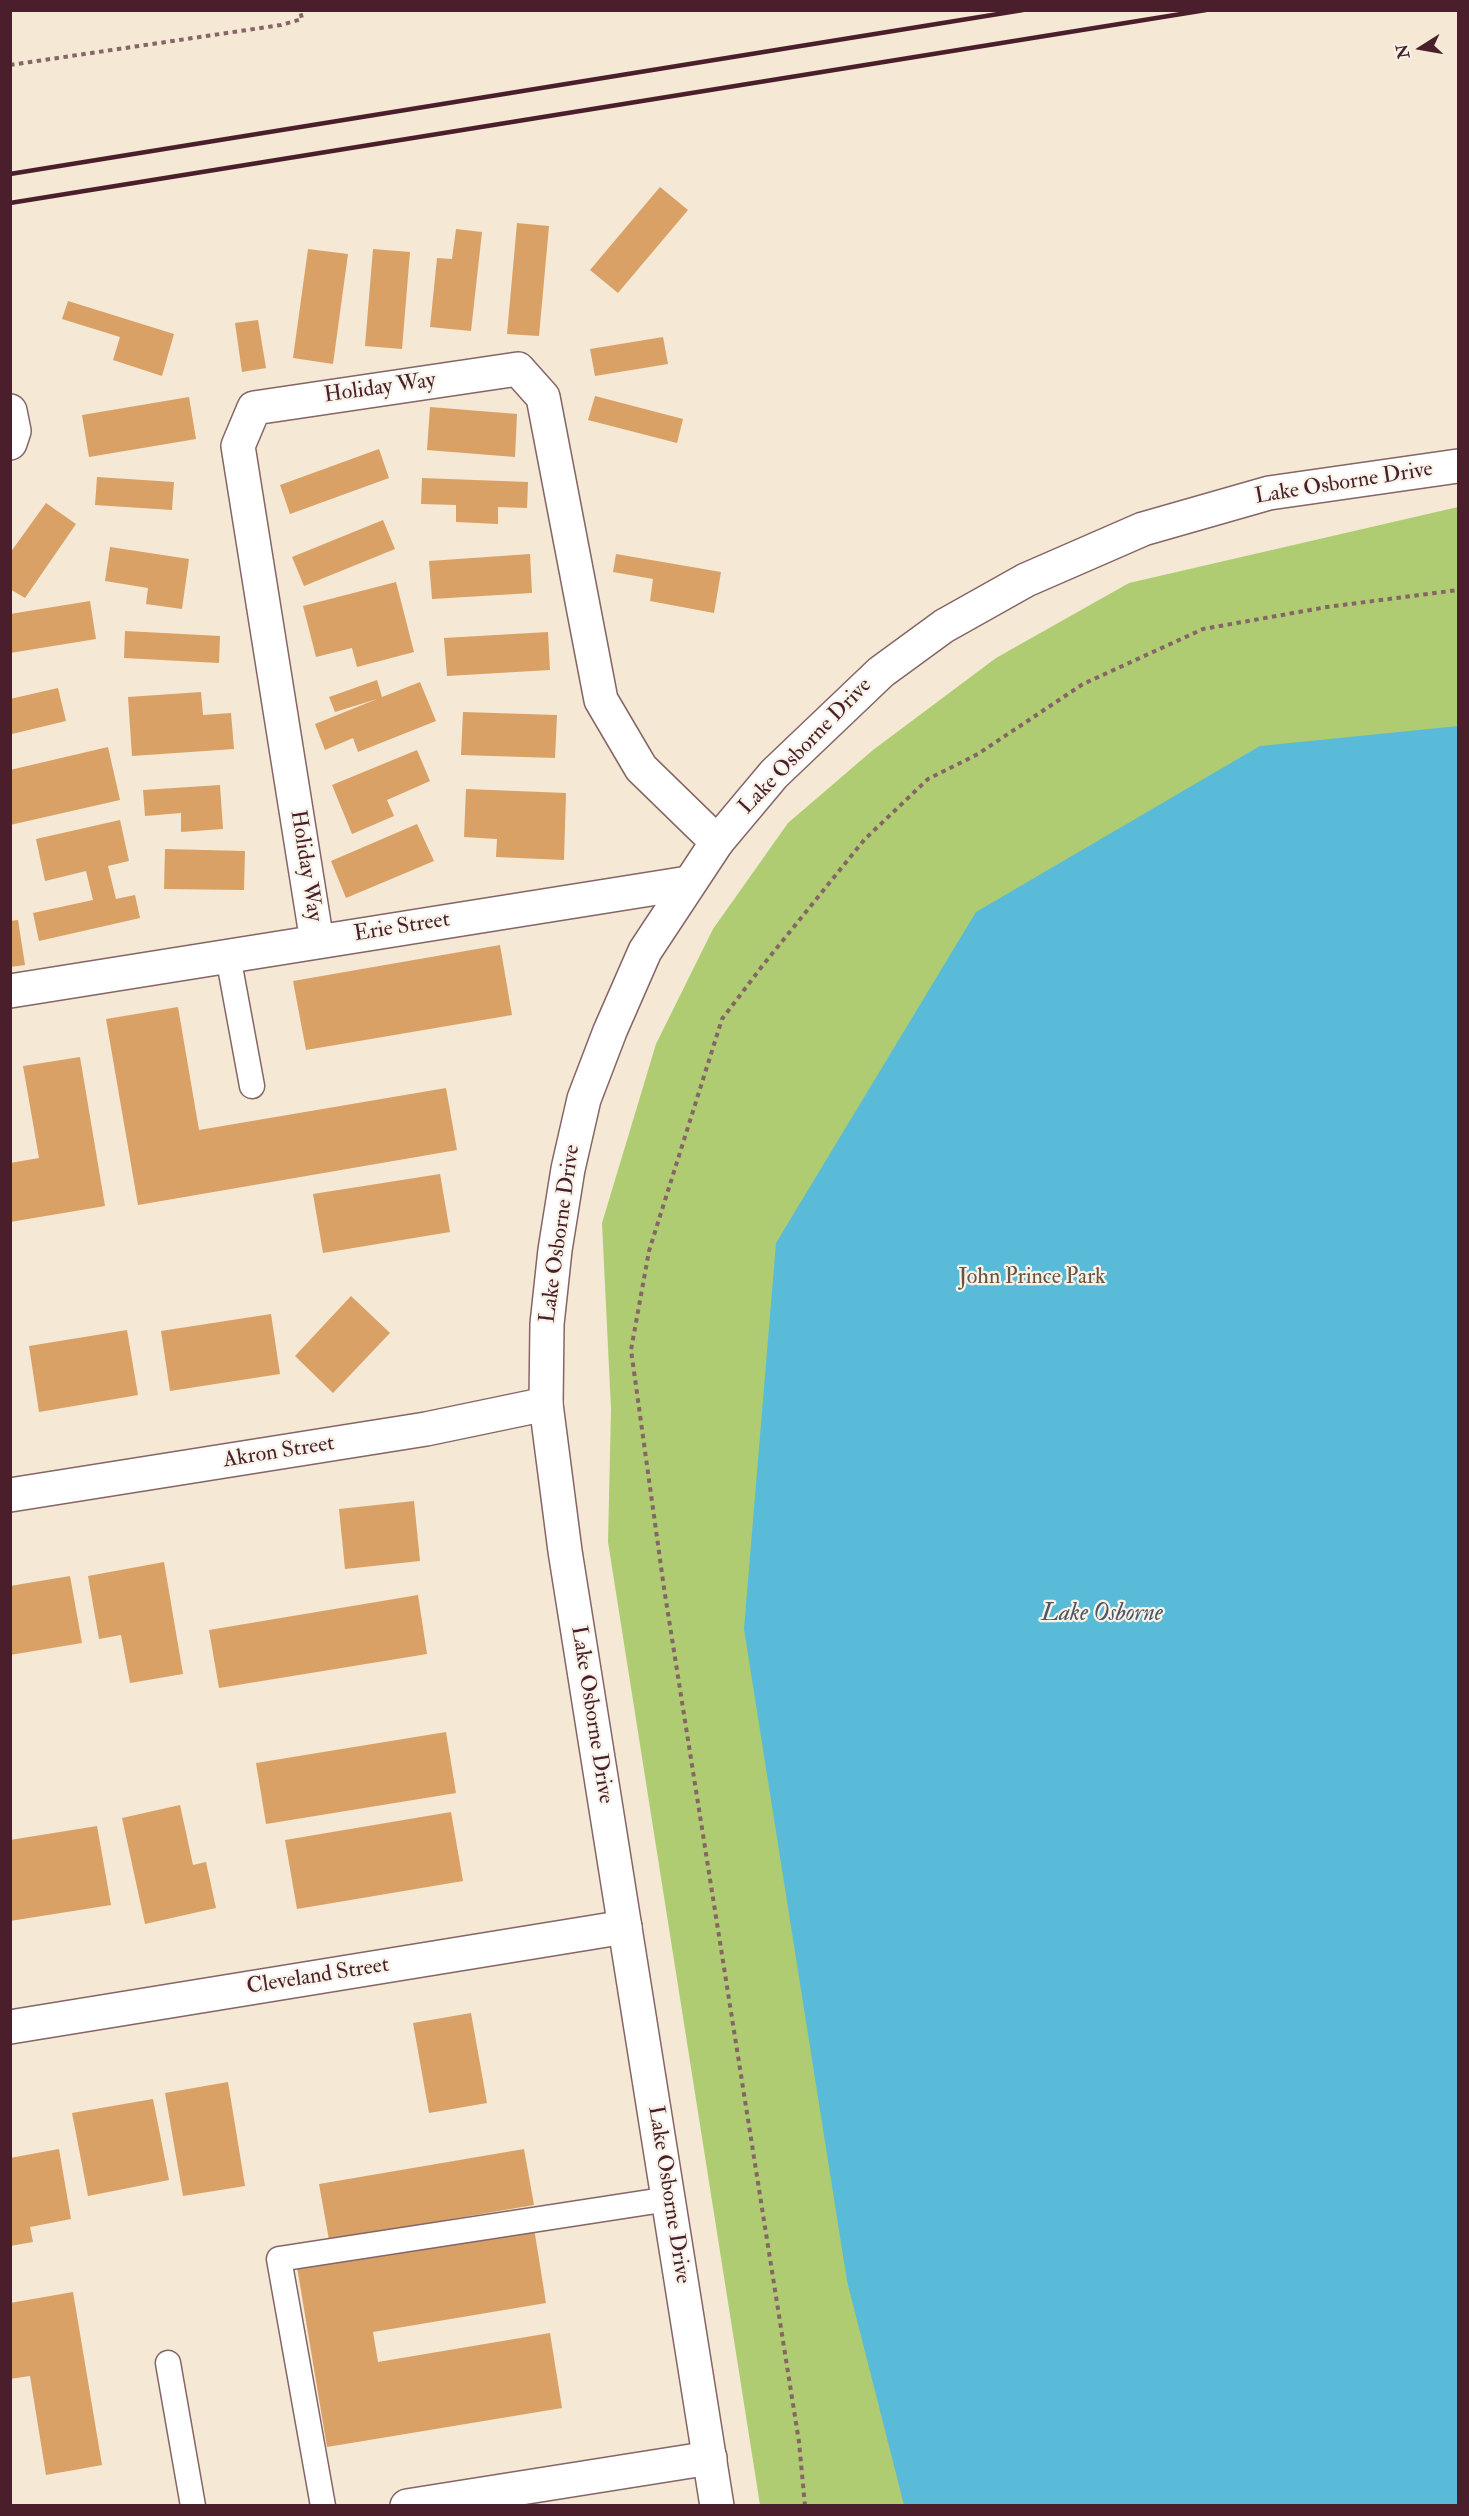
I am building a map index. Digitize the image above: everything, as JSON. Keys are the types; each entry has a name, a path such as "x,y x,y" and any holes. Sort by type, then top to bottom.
{"street":[{"name":"Holiday Way","path":"317,942 238,447 254,408 518,369 543,397 601,700 641,768 717,842"},
{"path":"10,411 14,431 10,443"},
{"name":"Lake Osborne Drive","path":"717,2505 565,1551 546,1404 547,1324 555,1250 568,1169 584,1099 610,1031 645,951 717,842 774,774 881,672 944,626 1026,580 1143,529 1269,492 1458,466"},
{"name":"Erie Street","path":"10,991 688,883"},
{"name":"Akron Street","path":"10,1495 426,1429 546,1404"},
{"name":"Cleveland Street","path":"10,2027 625,1927"},
{"path":"407,2505 710,2458"}],"lane":[{"path":"228,956 252,1086"},
{"path":"323,2505 279,2259 669,2199"},
{"path":"168,2363 193,2505"}],"path":[{"path":"10,65 281,25 302,19 300,10"},
{"path":"805,2505 799,2442 664,1588 632,1350 649,1251 722,1019 763,964 865,839 928,779 978,754 1083,684 1203,629 1327,607 1458,590"}],"green space":[{"name":"Lake Osborne","path":"1458,507 1458,2505 760,2505 608,1542 611,1409 602,1223 656,1044 713,929 788,823 873,750 996,658 1129,583"}],"water":[{"name":"Lake Osborne","path":"1458,726 1458,2505 904,2505 847,2281 744,1629 776,1243 976,912 1260,746"}],"building":[{"path":"660,187 688,210 618,293 590,270"},
{"path":"517,223 549,226 539,336 507,334"},
{"path":"456,229 482,232 471,331 430,327 437,258 452,259"},
{"path":"308,249 348,254 333,364 293,358"},
{"path":"373,249 410,252 402,349 365,346"},
{"path":"68,301 174,334 162,376 113,360 120,337 62,319"},
{"path":"258,320 266,368 242,372 235,323"},
{"path":"663,337 668,364 595,376 590,349"},
{"path":"595,396 683,419 677,443 588,420"},
{"path":"189,397 196,439 89,457 82,415"},
{"path":"430,407 517,414 515,457 427,450"},
{"path":"379,449 389,478 290,514 280,485"},
{"path":"97,477 174,482 172,510 95,505"},
{"path":"422,478 528,482 527,508 498,507 498,524 456,522 456,505 421,504"},
{"path":"46,503 76,524 25,598 10,589 10,553"},
{"path":"383,520 395,549 304,586 292,557"},
{"path":"110,547 189,559 182,609 146,604 148,588 105,581"},
{"path":"530,554 532,593 432,599 429,561"},
{"path":"616,554 721,572 714,613 650,601 653,579 613,572"},
{"path":"396,582 414,652 357,667 352,648 316,657 303,606"},
{"path":"90,601 96,639 10,653 10,614"},
{"path":"125,631 220,636 219,663 124,658"},
{"path":"548,632 550,670 447,676 444,638"},
{"path":"377,680 382,697 420,682 436,721 358,752 353,738 325,750 315,724 377,699 335,712 329,697"},
{"path":"58,688 66,721 12,734 10,699"},
{"path":"201,692 203,715 231,713 234,749 132,756 128,697"},
{"path":"463,712 557,715 555,758 461,755"},
{"path":"108,747 120,800 10,825 10,770"},
{"path":"417,750 430,781 387,800 394,816 352,834 332,785"},
{"path":"220,785 223,829 181,832 181,813 145,816 143,790"},
{"path":"466,789 566,793 564,860 496,857 497,839 464,837"},
{"path":"120,820 129,861 108,866 116,899 135,895 140,918 39,941 33,913 93,900 86,871 45,881 36,839"},
{"path":"417,824 434,861 346,898 331,861"},
{"path":"165,849 245,851 244,890 164,889"},
{"path":"18,920 25,965 10,967 10,921"},
{"path":"500,945 512,1015 306,1050 293,981"},
{"path":"178,1007 199,1130 446,1088 457,1150 138,1205 106,1019"},
{"path":"80,1057 105,1206 10,1222 10,1163 39,1158 23,1066"},
{"path":"440,1174 450,1232 323,1253 313,1194"},
{"path":"351,1296 390,1333 333,1393 295,1356"},
{"path":"271,1314 280,1374 170,1391 161,1331"},
{"path":"127,1330 138,1395 39,1412 29,1346"},
{"path":"414,1501 420,1561 345,1569 339,1509"},
{"path":"164,1562 183,1674 130,1683 121,1635 99,1639 88,1576"},
{"path":"70,1576 82,1643 10,1655 10,1586"},
{"path":"418,1595 427,1654 219,1688 209,1630"},
{"path":"446,1732 456,1793 266,1824 256,1763"},
{"path":"180,1805 193,1865 206,1862 216,1908 145,1924 122,1818"},
{"path":"451,1812 463,1881 297,1909 285,1840"},
{"path":"97,1826 111,1905 10,1921 10,1840"},
{"path":"471,2013 487,2103 429,2113 413,2023"},
{"path":"228,2082 245,2186 183,2196 165,2093"},
{"path":"153,2099 169,2180 88,2196 72,2113"},
{"path":"59,2149 71,2219 30,2227 33,2242 10,2246 10,2158"},
{"path":"524,2149 534,2205 329,2240 319,2184"},
{"path":"534,2228 546,2303 373,2332 378,2362 550,2333 562,2408 327,2447 297,2267"},
{"path":"73,2292 102,2465 46,2475 30,2376 10,2379 10,2303"}],"railway":[{"path":"10,174 1023,10"},
{"path":"10,203 1206,10"}],"park label":[{"name":"John Prince Park","path":"1032,1278"}]}
